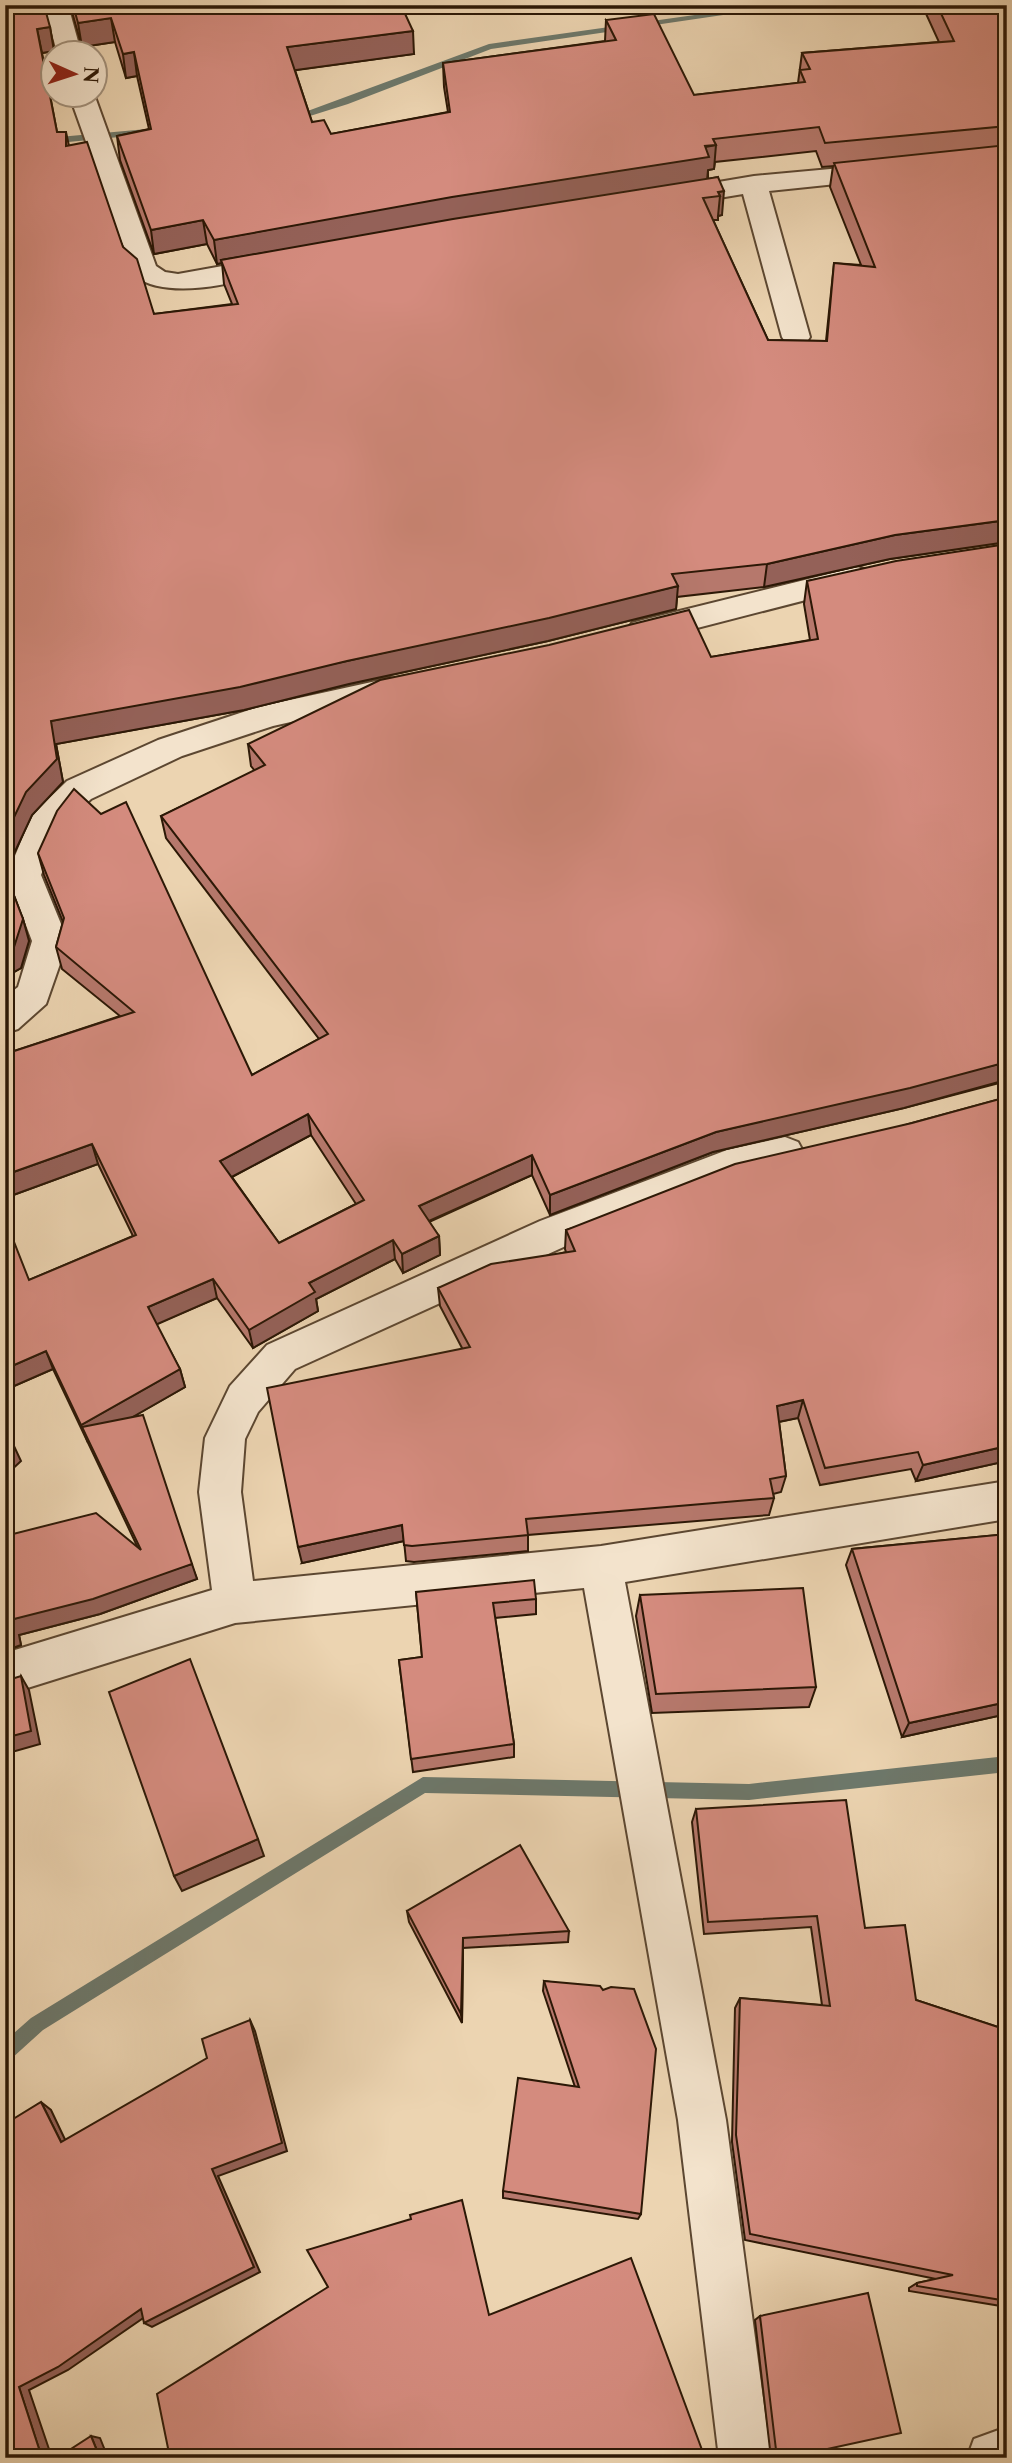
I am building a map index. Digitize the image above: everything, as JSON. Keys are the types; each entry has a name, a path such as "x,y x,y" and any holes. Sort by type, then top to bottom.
{"street":[{"path":"56,5 65,38"},
{"path":"86,108 144,270 158,280 178,282 302,260"},
{"path":"645,202 754,184 914,169"},
{"path":"754,184 796,337"},
{"path":"615,638 887,571"},
{"path":"5,1019 33,994 50,941 23,875 44,824 79,790 170,748 269,715 415,684"},
{"path":"235,1603 220,1492 225,1438 244,1399 281,1357 566,1228 727,1166 816,1146"},
{"path":"5,1674 235,1603 601,1566 1007,1500"},
{"path":"601,1566 702,2120 745,2458"},
{"path":"993,2458 1007,2453"}],"building":[{"path":"5,5 44,5 50,27 37,29 38,108 52,108 57,132 66,132 66,146 87,142 123,247 137,259 154,314 238,304 221,260 453,219 718,177 724,191 718,192 720,196 703,198 768,340 827,341 834,263 875,267 834,163 1007,145 1007,520 895,535 767,564 672,574 678,586 549,618 240,687 51,721 57,759 26,792 5,836"},
{"path":"73,5 401,5 413,31 287,47 312,122 324,120 331,134 450,112 443,63 616,40 606,20 654,14 694,95 805,82 800,70 810,69 802,53 954,41 937,5 1007,5 1007,22 1001,32 1007,32 1007,126 825,143 819,127 713,139 716,145 705,146 709,157 452,197 214,240 203,220 151,230 117,136 151,129 134,52 123,54 111,18 78,23"},
{"path":"1007,544 1007,1062 910,1088 716,1132 550,1195 532,1155 419,1206 439,1236 402,1254 393,1240 309,1283 315,1292 249,1330 213,1279 148,1307 180,1369 81,1425 46,1351 5,1369 5,1219 29,1280 136,1235 92,1144 5,1175 5,1054 134,1012 56,947 64,918 38,853 57,811 74,789 101,814 126,802 252,1075 328,1034 161,816 265,765 248,744 380,680 549,645 689,610 711,657 818,639 807,581 896,561","holes":["308,1114 364,1200 279,1243 220,1161"]},
{"path":"5,872 23,919 14,947 5,951"},
{"path":"1007,1097 1007,1446 923,1465 918,1452 825,1468 803,1400 777,1406 786,1476 770,1479 774,1498 526,1519 528,1535 412,1546 404,1545 402,1525 298,1547 267,1388 470,1347 438,1288 491,1264 575,1251 566,1230 735,1164 912,1123"},
{"path":"143,1415 192,1564 93,1599 10,1620 12,1631 5,1633 5,1536 96,1513 141,1550 82,1427"},
{"path":"5,1437 13,1444 5,1452"},
{"path":"1007,1534 1007,1702 909,1723 852,1549"},
{"path":"534,1580 536,1599 493,1603 514,1744 411,1759 399,1660 422,1657 416,1592"},
{"path":"803,1588 816,1687 656,1694 640,1595"},
{"path":"190,1659 258,1839 174,1876 109,1692"},
{"path":"21,1676 31,1731 5,1738 5,1681"},
{"path":"846,1800 865,1928 905,1925 916,2000 1007,2030 1007,2301 917,2286 917,2283 953,2275 750,2234 736,2135 740,1998 830,2006 817,1916 708,1922 696,1809"},
{"path":"520,1845 569,1931 463,1938 461,2014 407,1911"},
{"path":"544,1981 600,1986 603,1990 611,1987 634,1989 656,2049 641,2214 503,2191 518,2078 579,2087"},
{"path":"250,2020 282,2143 212,2169 254,2267 144,2323 141,2309 58,2367 19,2387 42,2458 5,2458 5,2124 41,2102 61,2142 207,2058 202,2039"},
{"path":"462,2200 489,2315 631,2258 705,2458 170,2458 157,2394 328,2287 307,2250 411,2219 410,2215"},
{"path":"868,2293 901,2433 777,2458 760,2316"},
{"path":"91,2436 100,2458 57,2458"}],"waterway":[{"path":"291,119 345,102 489,47 787,5"},
{"path":"48,141 147,132"},
{"path":"5,2053 37,2024 423,1785 749,1792 1007,1764"}]}
